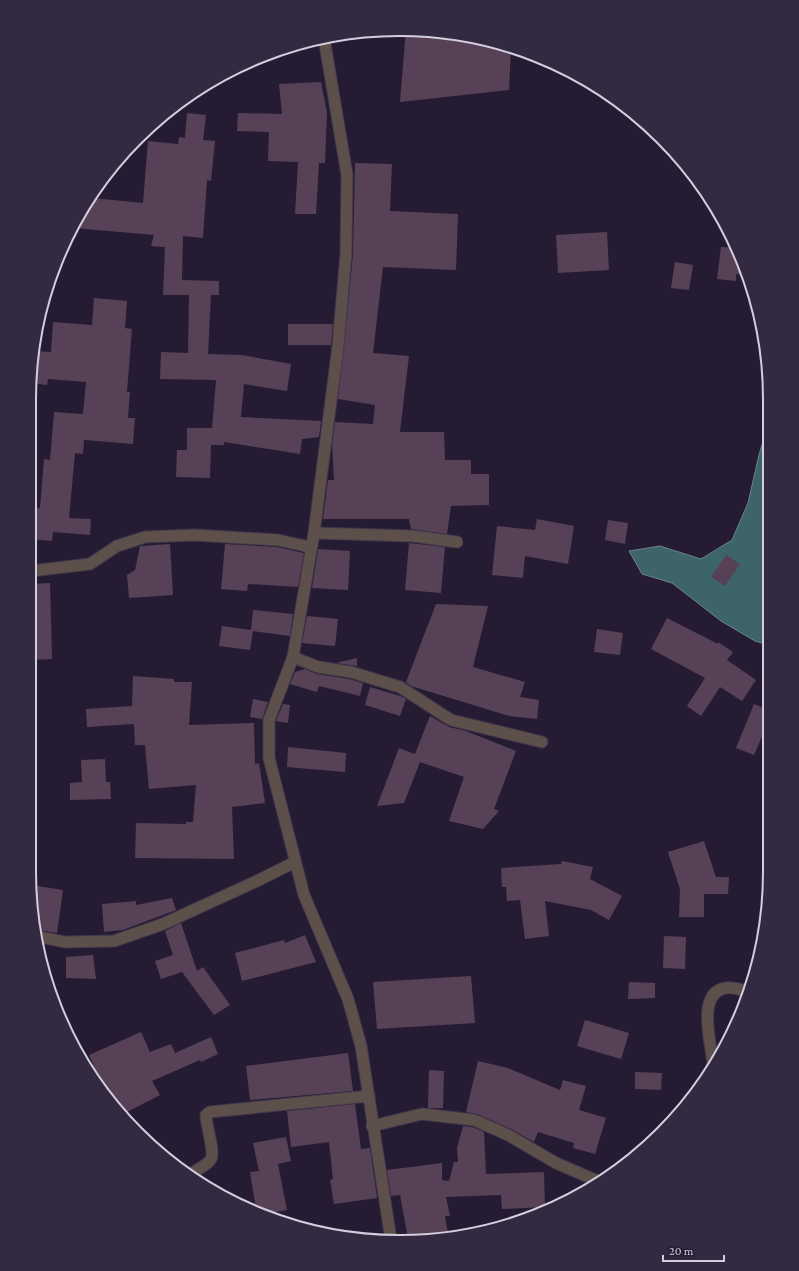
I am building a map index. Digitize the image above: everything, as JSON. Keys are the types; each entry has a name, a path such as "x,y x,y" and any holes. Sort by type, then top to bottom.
{"street":[{"path":"325,44 347,175 346,254 338,346 314,533 310,547 293,657 268,720 269,758 304,895 348,999 360,1046 390,1235"},
{"path":"314,533 413,536 457,542"},
{"path":"36,570 90,564 117,546 145,537 194,535 278,540 310,547"},
{"path":"293,657 318,667 351,672 400,687 452,720 542,742"},
{"path":"42,937 66,942 114,941 163,924 295,862"},
{"path":"712,1056 707,1011 710,1000 716,993 726,988 743,990"},
{"path":"194,1172 211,1160 212,1155 206,1122 206,1115 210,1112 369,1096"},
{"path":"372,1126 422,1114 474,1120 508,1135 556,1163 593,1179"}],"shaded area":[{"path":"763,441 763,643 755,641 721,621 672,583 642,574 629,551 660,546 701,559 732,540 748,503"}],"building":[{"path":"405,36 447,39 494,48 511,53 509,90 400,102"},
{"path":"321,82 327,112 325,163 319,163 316,214 295,214 298,162 268,161 269,132 237,131 238,113 282,114 279,84"},
{"path":"187,113 206,115 203,140 215,141 211,181 207,180 203,238 183,236 182,280 219,281 219,295 211,295 208,354 242,355 291,364 287,391 244,384 241,417 321,421 319,437 302,439 300,454 224,442 224,445 211,445 210,478 176,477 177,450 187,450 187,428 212,428 216,380 160,379 161,352 188,353 189,295 163,295 165,247 151,246 154,235 79,228 97,198 143,203 148,141 178,144 179,137 185,138"},
{"path":"355,163 392,164 390,211 458,214 456,270 383,267 373,353 409,356 400,432 444,432 445,460 471,460 471,474 489,474 489,505 451,506 447,534 411,529 409,519 323,519 328,480 334,480 332,444 335,422 373,424 375,405 338,399 353,255"},
{"path":"607,232 609,270 558,273 556,235"},
{"path":"721,247 730,248 741,274 736,274 736,281 717,279"},
{"path":"675,262 693,265 689,290 671,288"},
{"path":"94,298 127,301 125,328 132,329 127,392 130,392 128,418 135,418 133,444 84,440 83,454 75,453 69,518 91,519 90,535 53,532 52,541 36,539 36,508 40,508 44,459 50,460 54,412 83,414 86,382 48,379 47,385 37,384 39,351 51,352 53,322 92,325"},
{"path":"288,324 333,324 331,345 288,345"},
{"path":"537,519 574,526 568,564 525,556 523,578 492,575 497,526 535,530"},
{"path":"608,520 628,523 625,544 605,540"},
{"path":"409,543 445,547 441,593 405,590"},
{"path":"170,544 173,595 129,598 127,575 135,570 140,546"},
{"path":"225,544 277,547 304,553 298,587 248,584 247,591 221,589"},
{"path":"318,549 350,551 348,590 312,588"},
{"path":"726,555 740,564 725,586 711,577"},
{"path":"50,583 52,659 36,660 36,584"},
{"path":"436,604 488,606 473,667 525,682 520,697 539,700 537,719 509,716 411,686 406,682"},
{"path":"253,610 293,614 290,636 253,631 250,650 219,646 222,626 251,630"},
{"path":"307,616 338,619 335,646 302,643"},
{"path":"667,618 718,644 718,642 733,652 727,660 756,680 742,701 720,687 701,716 687,706 705,678 651,649"},
{"path":"597,629 623,633 620,655 594,652"},
{"path":"357,658 357,666 336,663"},
{"path":"305,669 317,674 349,679 363,683 360,696 319,686 317,692 290,684 295,672"},
{"path":"133,676 174,679 174,682 192,682 189,725 254,723 255,764 259,763 265,803 232,807 234,859 135,858 136,823 186,824 186,822 193,822 196,785 149,789 145,745 135,745 134,724 87,727 86,709 132,706"},
{"path":"370,687 406,699 400,716 365,705"},
{"path":"253,699 268,702 262,719 250,717"},
{"path":"283,704 290,705 288,723 276,721"},
{"path":"754,704 763,708 763,734 754,755 736,748"},
{"path":"430,716 449,727 466,731 516,751 494,809 499,811 483,829 449,821 464,777 420,762 404,803 377,806 399,748 415,754"},
{"path":"288,747 346,753 345,772 287,767"},
{"path":"105,759 106,782 110,782 111,799 70,800 70,783 82,782 81,760"},
{"path":"704,841 716,877 729,877 728,894 704,894 704,917 679,917 680,889 668,852"},
{"path":"562,861 593,867 590,879 622,896 609,920 591,910 545,901 549,936 525,939 520,900 507,901 506,887 502,887 501,868 561,864"},
{"path":"37,886 63,890 57,933 41,930"},
{"path":"172,898 176,910 123,930 104,932 102,904 136,901 136,905"},
{"path":"181,923 197,971 203,967 230,1005 214,1015 182,972 161,979 155,961 173,955 165,931"},
{"path":"305,935 316,962 242,981 235,953 284,940 285,943"},
{"path":"664,936 686,937 685,969 663,968"},
{"path":"93,955 96,979 66,978 66,957"},
{"path":"471,976 475,1023 377,1029 373,982"},
{"path":"629,982 655,983 655,998 628,999"},
{"path":"585,1020 629,1033 621,1059 577,1046"},
{"path":"141,1032 150,1052 171,1044 175,1053 211,1037 218,1054 201,1062 200,1060 152,1081 160,1095 127,1112 97,1073 89,1055"},
{"path":"348,1053 353,1091 250,1100 246,1066"},
{"path":"478,1061 508,1068 560,1090 563,1080 586,1086 579,1110 606,1118 595,1154 573,1148 574,1143 538,1132 534,1142 511,1129 477,1114 466,1112"},
{"path":"429,1070 444,1071 443,1108 428,1108"},
{"path":"635,1072 662,1073 661,1090 635,1089"},
{"path":"355,1104 361,1149 370,1148 377,1198 334,1204 330,1180 333,1179 329,1142 291,1147 287,1111"},
{"path":"463,1126 472,1127 484,1132 486,1174 544,1172 545,1204 538,1207 502,1209 501,1195 446,1197 450,1216 445,1216 448,1232 407,1235 400,1195 391,1196 387,1170 442,1163 442,1180 449,1181 454,1162 458,1162 457,1148"},
{"path":"286,1137 291,1161 278,1164 287,1210 274,1212 255,1205 250,1172 259,1171 253,1143"}]}
